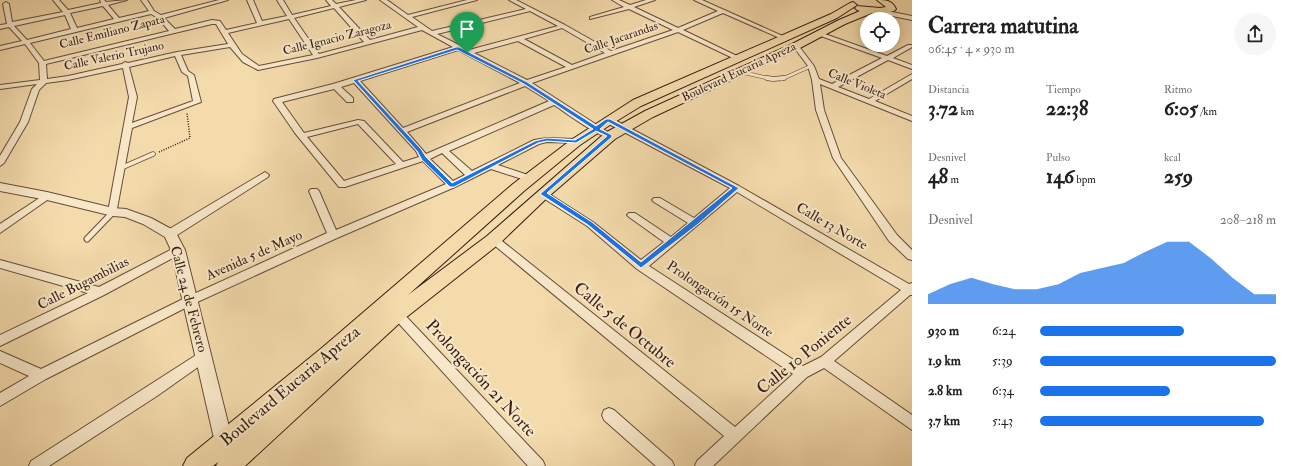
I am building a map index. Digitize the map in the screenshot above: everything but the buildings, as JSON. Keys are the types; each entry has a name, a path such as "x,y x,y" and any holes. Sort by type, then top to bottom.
{"main road":[{"name":"Boulevard Eucaria Apreza","path":"232,465 528,178 576,141 637,103 834,16 851,2"},
{"path":"851,2 875,11"},
{"name":"Boulevard Eucaria Apreza","path":"195,466 391,310 493,240 543,194 616,132 649,114 796,46 842,22 875,11 889,10 892,7 888,2"}],"street":[{"path":"56,0 67,13 75,31"},
{"path":"0,27 67,13 103,2 124,0"},
{"path":"146,0 152,12 160,17 172,30"},
{"path":"160,17 225,0"},
{"path":"250,0 260,23"},
{"path":"280,0 306,42 317,56"},
{"path":"329,0 368,42"},
{"path":"233,45 224,32 363,0"},
{"path":"383,0 422,28 457,48 526,83 554,102 616,132"},
{"path":"406,17 474,0"},
{"path":"512,0 563,26 610,53"},
{"path":"615,0 737,58"},
{"path":"592,18 652,0"},
{"path":"697,0 784,38"},
{"path":"103,2 118,21"},
{"path":"888,2 912,17"},
{"path":"0,163 24,122 36,90 44,81 42,63 27,43 10,25 6,4"},
{"path":"431,33 529,10"},
{"name":"Calle Jacarandas","path":"401,131 526,83 678,30 723,11"},
{"path":"875,11 912,17"},
{"path":"0,48 27,43 152,12"},
{"name":"Calle Emiliano Zapata","path":"42,63 172,30 212,22 218,22 224,32"},
{"path":"467,53 563,26"},
{"name":"Calle Ignacio Zaragoza","path":"233,45 249,65 258,68 317,56 422,28"},
{"path":"820,34 912,67"},
{"path":"518,38 570,67"},
{"name":"Calle Valerio Trujano","path":"0,87 68,78 125,64 233,45"},
{"path":"796,46 811,66 816,80 820,110 838,158 893,238 912,256"},
{"path":"832,87 910,46"},
{"path":"457,48 336,86 277,102 302,136 342,185 424,158 554,102"},
{"path":"128,127 197,102 192,75 185,72 177,54"},
{"path":"113,212 133,97 125,64"},
{"path":"868,102 912,76"},
{"path":"355,80 419,150 424,158 452,186"},
{"name":"Calle Violeta","path":"816,80 912,119"},
{"path":"336,86 350,100"},
{"path":"302,136 358,122 361,123 402,166"},
{"name":"Calle 13 Norte","path":"602,124 736,188 911,289"},
{"name":"Avenida 5 de Mayo","path":"2,397 41,375 189,301 333,235 452,186 537,142 547,140 576,141"},
{"path":"443,150 471,175"},
{"path":"492,166 528,178"},
{"path":"170,234 265,175"},
{"name":"Calle 24 de Febrero","path":"0,187 47,196 113,212 126,213 147,220 170,234 178,250 189,301 204,356 223,443 232,465"},
{"path":"641,266 736,188"},
{"path":"314,191 333,235"},
{"name":"Prolongación 15 Norte","path":"543,194 590,224 641,266 803,373"},
{"path":"0,229 47,196"},
{"path":"657,200 695,223"},
{"path":"632,215 670,241"},
{"name":"Calle 5 de Octubre","path":"493,240 735,436"},
{"name":"Calle Bugambilias","path":"0,341 100,292 178,250"},
{"path":"0,264 100,292"},
{"name":"Calle 10 Poniente","path":"702,466 803,373 826,361 911,289"},
{"name":"Prolongación 21 Norte","path":"391,310 538,466"},
{"path":"36,466 152,392 204,356"},
{"path":"0,357 41,375"},
{"path":"826,361 912,423"},
{"path":"609,415 667,466"}],"lane":[{"path":"740,72 773,79 781,79 811,66"},
{"path":"120,168 153,154"},
{"path":"87,239 113,212"}],"path":[{"path":"153,154 190,138 186,106"}],"route":[{"path":"467,53 457,48 355,80 419,150 424,158 452,186 537,142 547,140 576,141 596,129 610,136 543,194 590,224 607,240 641,266 736,188 608,120 596,129 526,83 467,53"}]}
